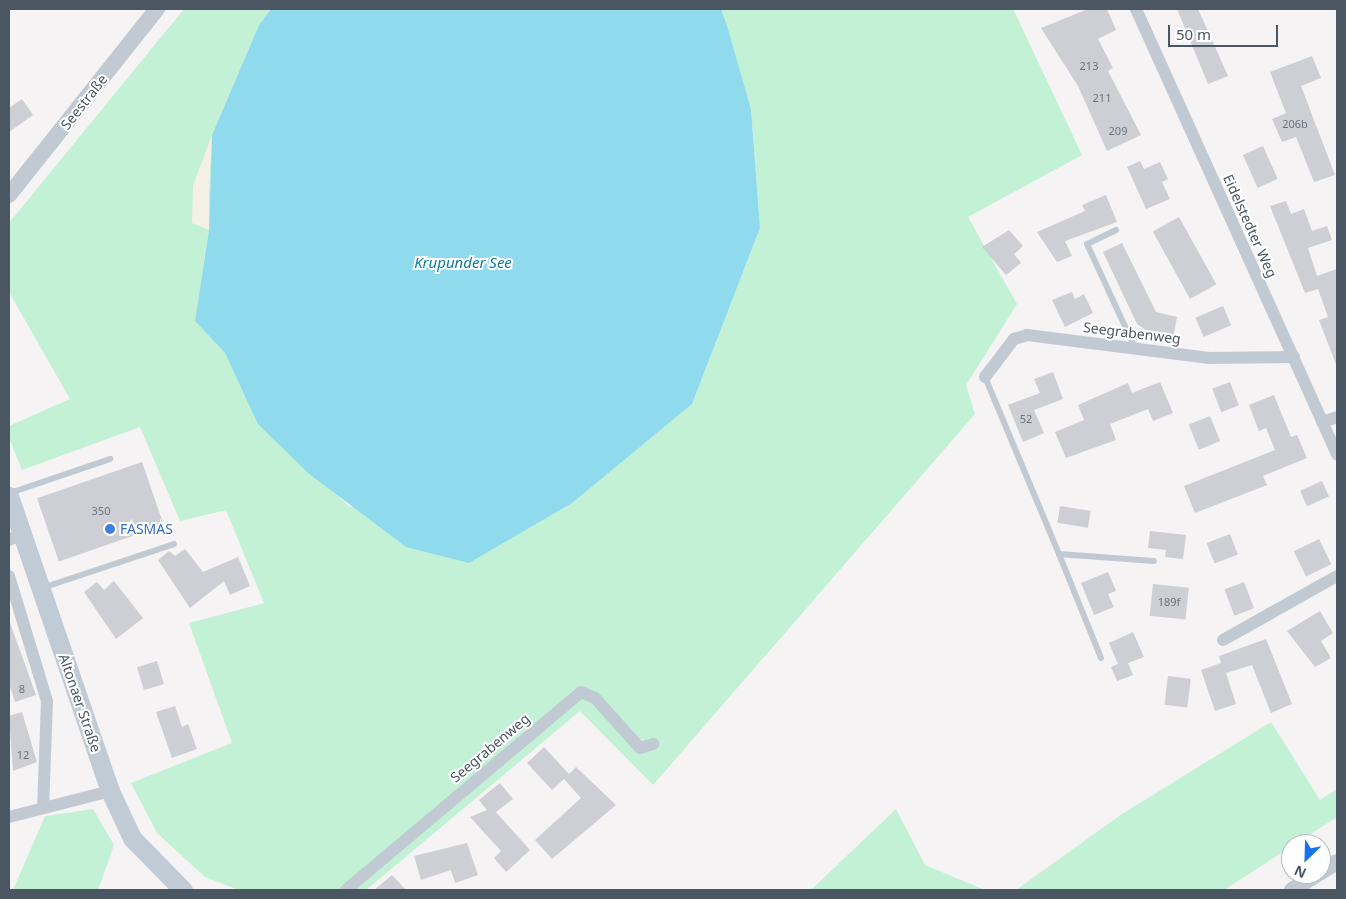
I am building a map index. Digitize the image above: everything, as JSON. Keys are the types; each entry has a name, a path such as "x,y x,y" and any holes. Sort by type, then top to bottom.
{"main road":[{"name":"Altonaer Straße","path":"9,495 16,537 41,588 110,791 132,838 184,890"}],"street":[{"name":"Seestraße","path":"9,195 157,9"},
{"name":"Eidelstedter Weg","path":"1136,9 1337,455"},
{"name":"Seegrabenweg","path":"984,377 1014,339 1027,334 1210,358 1294,357"},
{"path":"1322,422 1337,416"},
{"path":"9,576 47,701 43,808"},
{"path":"1222,640 1337,576"},
{"name":"Seegrabenweg","path":"346,890 581,692 595,698 640,748 653,744"},
{"path":"9,817 110,791"}],"lane":[{"path":"1116,230 1087,244 1135,349"},
{"path":"984,377 1101,658"},
{"path":"9,495 110,458"},
{"path":"41,588 174,544"},
{"path":"1059,554 1154,560"}],"green space":[{"path":"184,9 271,9 259,25 212,135 209,230 195,321 225,353 259,424 350,507 642,445 692,404 760,228 751,109 721,9 1013,9 1082,155 968,217 1017,304 966,385 975,414 653,785 580,711 366,890 239,890 205,877 157,833 131,783 232,743 189,623 264,603 226,510 180,521 140,427 22,470 9,438 9,426 70,399 9,292 9,223"},
{"path":"1271,722 1320,800 1337,789 1337,817 1311,834 1281,834 1281,853 1224,890 1016,890 1122,814"},
{"path":"93,809 114,845 98,890 13,890 45,816"},
{"path":"896,809 925,865 985,890 811,890"}],"sand":[{"path":"212,135 209,230 192,223 193,186"}],"water":[{"name":"Krupunder See","path":"271,9 721,9 751,109 760,228 692,404 572,503 469,563 406,547 308,473 258,424 225,353 195,321 209,230 212,135 259,25"}],"building":[{"path":"1088,9 1107,9 1116,30 1098,39 1113,68 1108,71 1141,135 1107,151 1078,86 1041,28"},
{"path":"1177,9 1198,9 1228,76 1208,84"},
{"path":"1312,56 1321,78 1301,86 1335,175 1314,182 1296,137 1282,142 1272,119 1286,113 1270,72"},
{"path":"22,99 33,115 9,132 9,108"},
{"path":"1263,146 1278,179 1258,188 1243,155"},
{"path":"1140,161 1144,169 1160,162 1168,179 1162,182 1170,199 1146,209 1127,167"},
{"path":"1106,195 1117,222 1065,241 1072,256 1057,262 1037,232 1085,211 1082,205"},
{"path":"1286,201 1291,214 1304,209 1312,231 1327,226 1332,240 1308,248 1317,276 1337,269 1337,367 1319,320 1328,317 1318,289 1305,293 1270,206"},
{"path":"1179,217 1216,284 1190,299 1153,232"},
{"path":"1009,230 1023,246 1014,254 1021,263 1006,275 982,247"},
{"path":"1122,243 1156,312 1177,317 1173,339 1150,333 1137,324 1103,252"},
{"path":"1072,292 1075,299 1084,294 1093,313 1065,327 1052,300"},
{"path":"1223,306 1231,325 1204,337 1195,318"},
{"path":"1053,372 1063,399 1034,410 1044,433 1023,442 1008,405 1040,393 1034,379"},
{"path":"1160,382 1173,413 1153,421 1148,409 1110,424 1116,440 1066,458 1055,432 1084,420 1078,405 1128,383 1132,393"},
{"path":"1230,382 1239,405 1221,412 1212,389"},
{"path":"1274,395 1291,437 1297,435 1307,458 1263,476 1267,485 1195,513 1184,486 1275,450 1266,428 1259,431 1249,405"},
{"path":"1210,416 1220,441 1199,450 1189,425"},
{"path":"142,462 164,525 59,561 37,498"},
{"path":"1322,481 1329,497 1307,506 1300,491"},
{"path":"1060,506 1091,511 1088,528 1057,523"},
{"path":"1150,531 1186,535 1183,559 1165,557 1166,550 1148,548"},
{"path":"1230,534 1238,555 1215,563 1207,543"},
{"path":"1319,539 1331,564 1306,576 1294,551"},
{"path":"185,549 203,572 238,557 250,586 230,595 224,581 190,608 158,560 169,551 175,556"},
{"path":"1108,572 1116,591 1108,594 1114,607 1094,615 1081,583"},
{"path":"114,581 143,618 116,639 84,592 97,582 104,590"},
{"path":"1244,582 1254,608 1234,616 1224,590"},
{"path":"1153,584 1189,588 1185,620 1150,616"},
{"path":"1320,611 1333,633 1321,641 1331,658 1315,667 1287,631"},
{"path":"9,620 36,695 15,702 9,683"},
{"path":"1133,632 1144,657 1128,663 1133,675 1117,681 1111,667 1118,664 1109,643"},
{"path":"1266,639 1292,704 1271,713 1252,665 1226,673 1236,704 1215,711 1201,670 1221,663 1219,656"},
{"path":"157,661 164,684 144,690 137,667"},
{"path":"1168,676 1191,679 1187,708 1164,705"},
{"path":"175,706 182,727 188,724 197,749 172,758 156,712"},
{"path":"22,712 37,762 13,771 9,716"},
{"path":"544,747 569,774 576,767 616,805 552,859 535,840 581,798 564,779 552,790 527,763"},
{"path":"500,783 513,799 496,812 530,850 506,872 494,858 501,851 470,817 487,810 479,800"},
{"path":"467,843 478,875 455,883 451,870 421,880 414,856"},
{"path":"392,875 406,890 374,890"}],"place":[{"name":"FASMAS","path":"110,529"}]}
